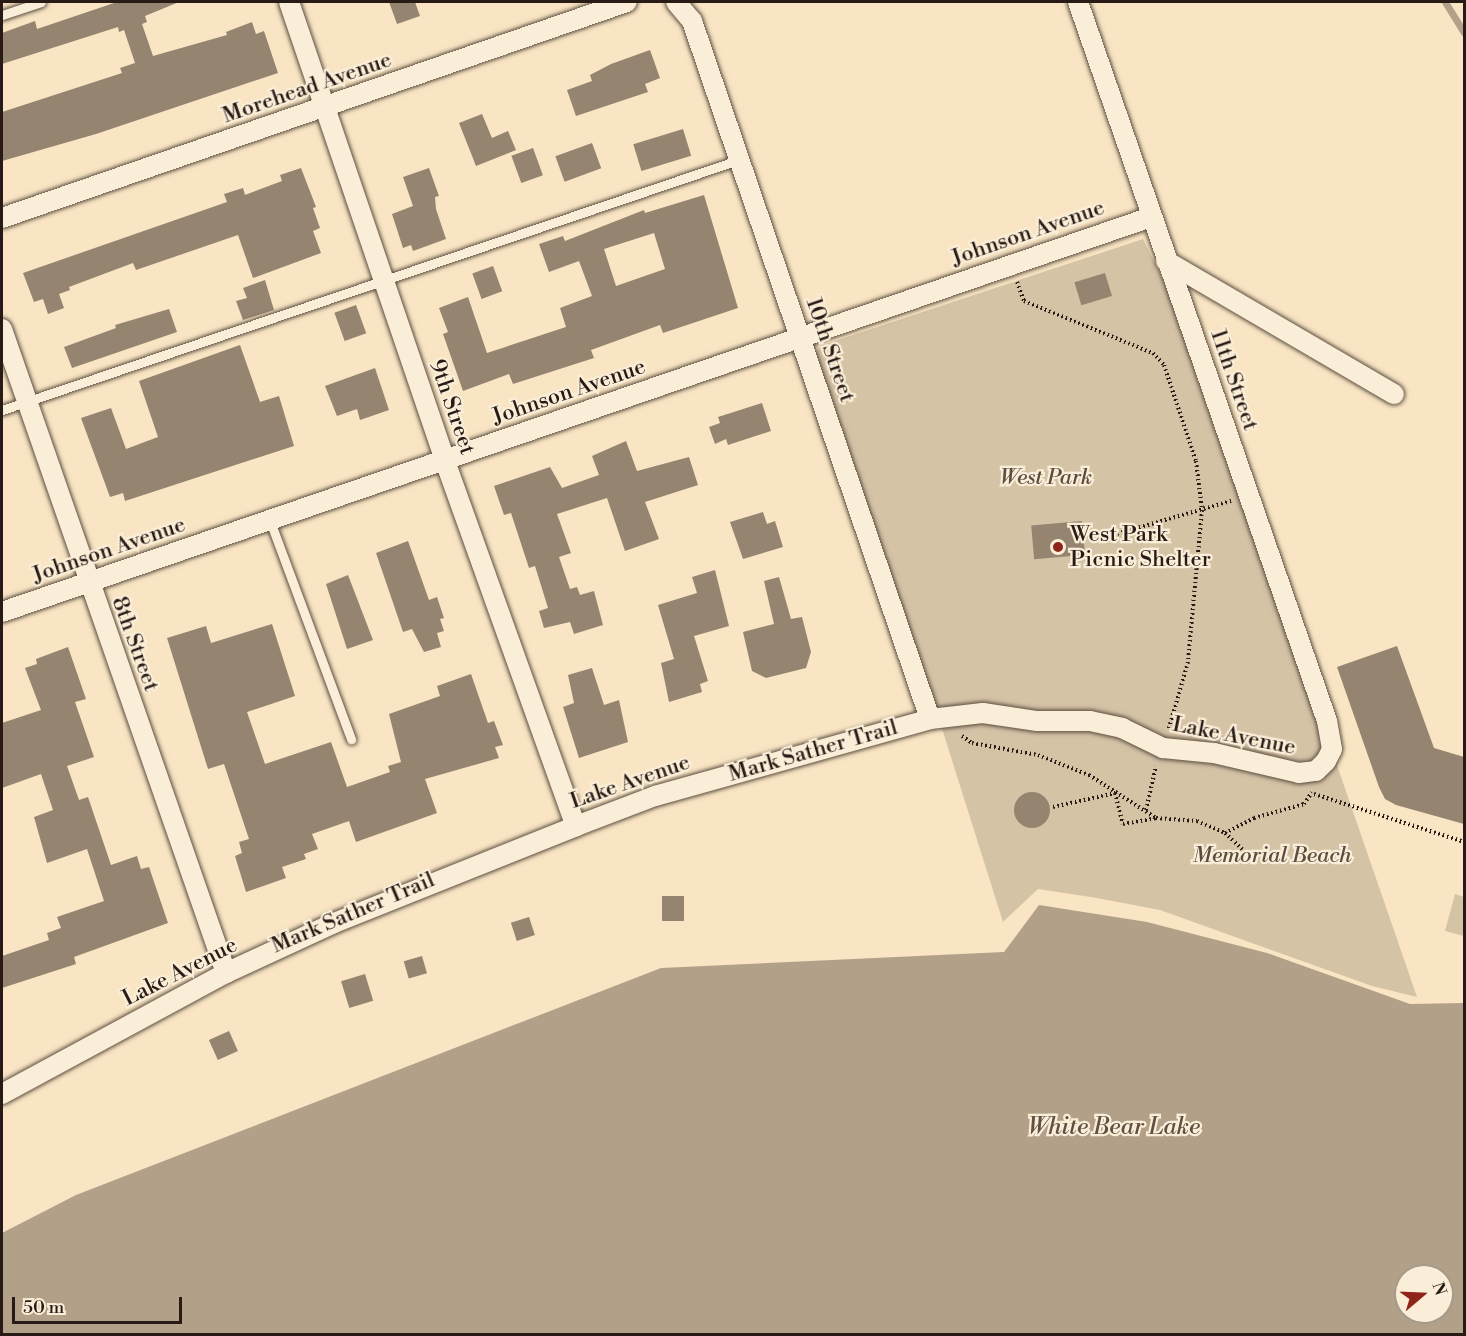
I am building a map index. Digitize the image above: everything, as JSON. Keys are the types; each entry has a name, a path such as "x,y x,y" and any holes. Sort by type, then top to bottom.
{"street":[{"name":"9th Street","path":"289,2 327,107 445,461 576,826"},
{"name":"Morehead Avenue","path":"2,218 627,2"},
{"name":"10th Street","path":"676,2 693,21 930,719"},
{"name":"11th Street","path":"1078,2 1332,735 1332,749 1316,771"},
{"name":"Johnson Avenue","path":"2,612 1151,216"},
{"path":"1166,261 1394,394"},
{"name":"8th Street","path":"2,329 88,583 226,973"},
{"name":"Lake Avenue","path":"2,1094 226,973 334,923 654,796 930,719 983,713 1037,722 1090,720 1122,728 1159,758 1214,753 1299,773 1316,771"}],"lane":[{"path":"2,15 41,2"},
{"path":"2,410 741,159"},
{"path":"270,521 351,739"}],"path":[{"path":"1010,265 1024,301 1153,353 1164,365 1196,461 1202,510 1188,662 1159,758 1151,775 1146,810"},
{"path":"1083,538 1113,535 1249,495"},
{"path":"952,717 964,739 972,743 1063,764 1089,775 1156,818"},
{"path":"1301,790 1464,842"},
{"path":"1053,807 1115,793"},
{"path":"1115,793 1123,824 1156,818 1197,821 1225,833 1257,863"},
{"path":"1225,833 1254,818 1304,804 1312,793"}],"green space":[{"name":"West Park","path":"1143,239 1184,322 1417,997 1372,986 1160,910 1091,897 1038,889 1003,922 932,697 813,358 820,346"},
{"path":"1455,894 1464,897 1464,936 1445,931"}],"water":[{"name":"White Bear Lake","path":"1039,905 1147,922 1267,953 1410,1004 1464,1003 1464,1334 2,1334 2,1233 76,1195 661,968 1004,952"}],"building":[{"path":"117,2 179,2 145,16 147,22 142,24 153,56 227,35 226,32 252,22 256,34 264,31 278,73 96,134 2,161 2,112 122,73 120,68 135,63 124,30 119,32 118,27 2,64 2,33 35,21 37,29"},
{"path":"389,2 415,2 420,16 397,24"},
{"path":"650,50 660,78 645,84 648,92 576,116 567,90 592,81 590,75 611,64"},
{"path":"482,114 492,138 508,131 516,150 476,166 459,123"},
{"path":"683,129 691,156 641,171 633,144"},
{"path":"592,143 601,168 565,182 555,156"},
{"path":"533,148 543,175 521,183 511,156"},
{"path":"301,168 316,207 313,208 320,228 313,231 321,253 253,278 238,235 136,270 133,263 69,287 70,290 59,294 64,308 48,314 43,299 34,302 23,273 227,202 224,194 243,188 245,195 282,181 280,175"},
{"path":"429,168 439,196 435,197 436,209 446,239 413,251 411,245 403,248 392,214 413,206 403,177"},
{"path":"704,195 738,308 663,333 660,325 591,350 594,358 513,384 509,374 463,391 443,334 448,332 439,308 468,297 487,353 566,327 560,308 592,296 579,261 549,272 539,244 563,236 565,241 644,210 645,213","holes":["654,233 665,269 616,286 604,249"]},
{"path":"493,266 502,291 482,299 472,274"},
{"path":"1105,273 1112,296 1081,305 1074,282"},
{"path":"265,280 274,310 243,320 236,301 247,298 243,288"},
{"path":"356,305 366,333 345,341 334,313"},
{"path":"169,309 177,332 72,368 64,347 116,328 115,325"},
{"path":"240,345 260,402 279,396 294,446 125,501 123,493 110,497 81,418 111,408 126,449 158,437 139,381"},
{"path":"375,368 389,410 360,420 357,409 337,416 325,386"},
{"path":"762,403 771,431 728,445 726,439 715,444 709,427 720,423 718,417"},
{"path":"626,441 637,471 689,457 698,485 645,502 659,539 625,551 607,498 557,514 571,553 559,557 570,589 577,587 580,595 594,591 603,625 574,634 570,622 544,628 539,611 548,608 535,566 529,568 511,513 504,515 494,486 550,467 562,488 599,475 592,456"},
{"path":"763,512 767,524 775,521 783,547 743,559 730,522"},
{"name":"West Park Picnic Shelter","path":"1082,521 1085,555 1034,559 1031,525"},
{"path":"408,541 429,600 437,597 444,618 440,619 444,631 437,633 441,647 424,652 412,629 403,632 376,553"},
{"path":"715,570 729,626 694,636 708,681 700,684 702,692 669,702 661,663 674,659 658,605 697,593 692,577"},
{"path":"348,575 373,640 347,649 326,584"},
{"path":"779,577 791,619 802,617 811,652 806,668 766,678 752,671 743,632 774,624 764,581"},
{"path":"272,624 295,696 247,712 265,764 331,742 347,787 390,772 388,766 401,762 389,714 440,696 437,686 471,674 488,723 494,721 503,745 495,747 499,758 425,779 437,813 356,842 349,821 312,834 318,849 304,854 306,859 282,867 286,878 246,892 235,856 242,853 239,842 249,839 224,764 208,769 167,638 206,626 211,643"},
{"path":"1397,646 1434,748 1464,757 1464,824 1396,805 1385,799 1379,787 1337,667"},
{"path":"68,647 86,699 75,702 94,757 67,766 79,800 88,797 111,865 137,856 141,869 149,867 168,923 74,957 76,964 2,988 2,956 49,940 47,933 61,928 57,917 104,901 87,849 47,863 34,817 53,810 41,774 2,788 2,723 41,710 25,668 37,664 36,659"},
{"path":"592,668 604,705 619,700 628,742 579,758 563,707 574,703 568,675"},
{"path":"1032,792 1045,797 1050,810 1045,823 1032,828 1019,823 1014,810 1019,797"},
{"path":"662,896 684,896 684,921 662,921"},
{"path":"529,917 535,935 517,941 511,923"},
{"path":"422,956 427,973 409,979 404,961"},
{"path":"365,974 373,1001 349,1008 341,981"},
{"path":"229,1031 238,1051 218,1060 209,1040"}],"waterway":[{"path":"1445,2 1464,33"}],"place":[{"name":"West Park Picnic Shelter","path":"1058,547"}],"park label":[{"name":"Memorial Beach","path":"1272,856"}]}
